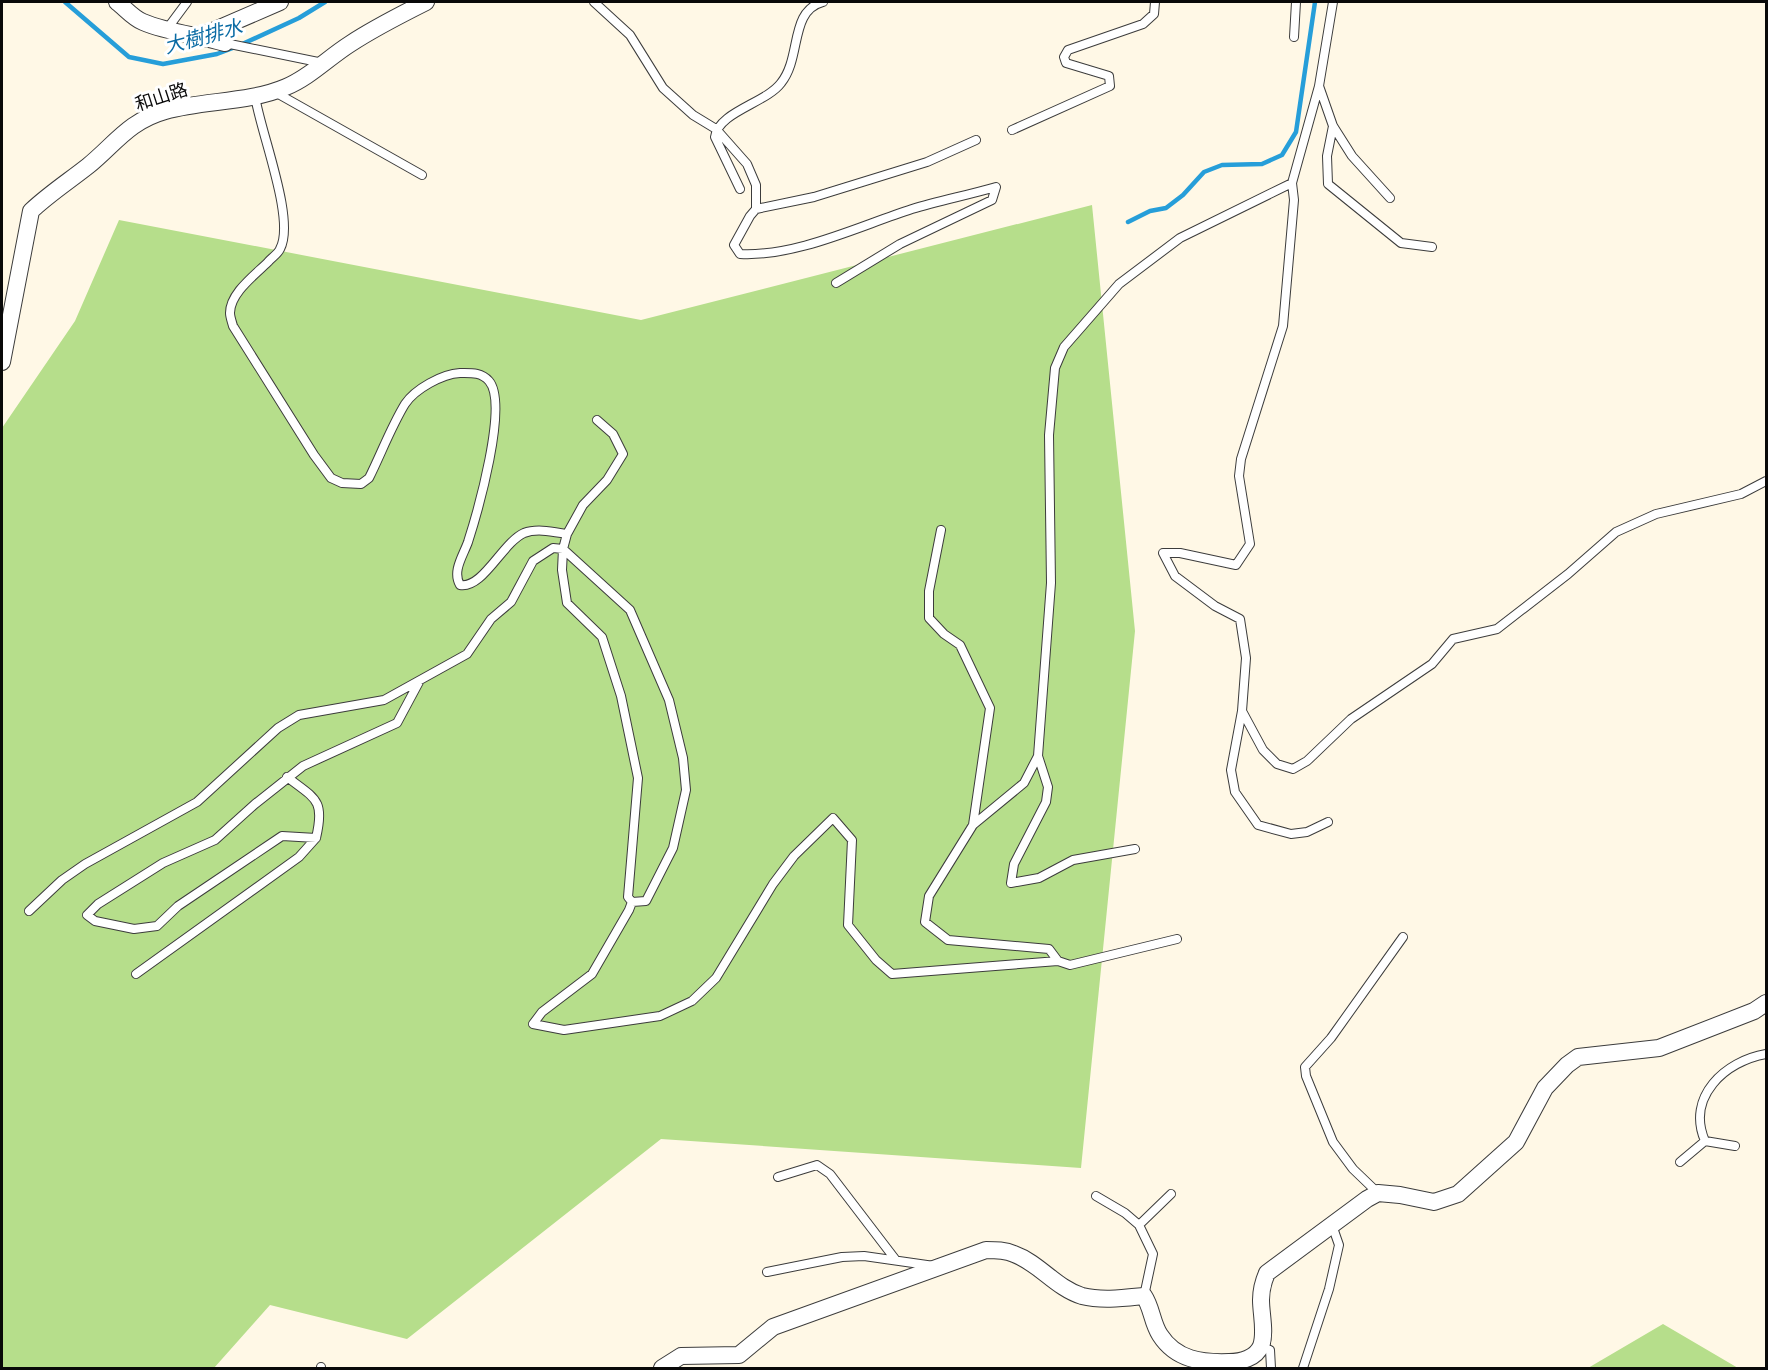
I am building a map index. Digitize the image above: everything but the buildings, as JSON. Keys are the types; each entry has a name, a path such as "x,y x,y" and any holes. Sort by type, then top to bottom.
{"street":[{"path":"117,2 141,21 173,32 201,36 225,43"},
{"name":"和山路","path":"2,362 31,212 49,194 88,166 136,122 163,111 255,96 285,88 306,77 361,37 426,2"},
{"path":"201,36 272,3"},
{"path":"662,1368 681,1356 738,1358 773,1327 986,1250 1002,1250 1016,1254 1065,1288 1081,1295 1098,1299 1144,1296 1149,1303 1159,1334 1173,1350 1186,1359 1238,1362 1254,1356 1261,1347 1263,1336 1262,1285 1267,1273 1377,1193 1434,1202 1458,1194 1516,1142 1545,1088 1578,1057 1659,1048 1754,1011 1767,1003"}],"lane":[{"path":"167,29 188,2"},
{"path":"594,2 630,35 663,88 693,115 716,129 747,164 756,185 756,209"},
{"path":"740,189 715,137 716,129 724,120 770,94 780,85 793,61 801,18 806,10 823,2"},
{"path":"1012,130 1110,86 1109,76 1066,63 1064,57 1068,50 1143,24 1154,14 1155,2"},
{"path":"1294,37 1296,2"},
{"path":"1328,822 1307,832 1291,834 1258,825 1235,792 1230,770 1242,711 1246,658 1240,619 1215,606 1175,576 1163,553 1236,565 1250,544 1239,476 1240,468 1283,326 1294,200 1292,183 1319,86 1333,2"},
{"path":"225,43 324,63"},
{"path":"1319,86 1333,126 1352,156 1390,198"},
{"path":"272,91 422,175"},
{"path":"255,96 258,117 266,138 285,224 280,249 240,290 232,302 230,313 233,326 314,455 331,478 342,483 361,484 369,478 406,402 432,381 449,374 477,373 490,381 495,395 494,424 490,457 456,578 460,585 468,586 476,582 510,542 525,533 534,531 567,534"},
{"path":"1333,126 1327,156 1328,184 1401,243 1432,247"},
{"path":"836,283 900,244 992,200 996,188 914,208 809,244 759,255 740,254 734,245 750,216 756,209 814,197 927,162 976,140"},
{"path":"1136,849 1073,860 1039,878 1011,883 1014,864 1046,802 1048,787 1038,756 1051,582 1050,435 1055,368 1064,347 1119,284 1180,238 1292,183"},
{"path":"597,420 613,434 623,454 607,480 583,505 567,534 563,549 562,570 567,603 602,637 621,696 638,778 628,897 632,902"},
{"path":"1242,711 1263,750 1277,764 1293,769 1306,761 1351,719 1432,664 1453,639 1497,628 1569,574 1616,532 1656,514 1741,494 1767,481"},
{"path":"940,530 928,591 929,618 944,634 960,645 990,708 973,825"},
{"path":"29,911 62,880 85,864 197,802 278,728 299,715 384,700 467,654 491,619 511,602 533,561 553,548 563,549 630,610 669,700 683,758 686,790 674,848 646,901 632,902"},
{"path":"316,838 282,836 178,906 157,926 134,929 94,921 87,915 98,904 163,863 215,840 287,777 303,766 397,723 419,682"},
{"path":"1038,756 1024,783 973,825 929,896 925,922 948,940 1049,949 1058,961"},
{"path":"136,974 299,857 316,838 321,817 315,798 287,777"},
{"path":"632,902 592,974 542,1012 533,1024 564,1030 660,1016 692,1002 716,978 773,884 794,856 833,818 852,840 848,925 876,960 892,974 1058,961 1071,965 1177,939"},
{"path":"1377,1193 1353,1169 1333,1142 1306,1077 1305,1067 1331,1038 1403,937"},
{"path":"1705,1141 1700,1130 1702,1100 1714,1081 1728,1069 1755,1056 1767,1054"},
{"path":"1680,1162 1705,1141 1735,1146"},
{"path":"778,1177 817,1165 830,1174 895,1259"},
{"path":"1139,1225 1171,1194"},
{"path":"1096,1196 1125,1213 1139,1225 1153,1254 1144,1296"},
{"path":"1303,1368 1329,1289 1339,1245 1332,1225"},
{"path":"767,1272 842,1257 864,1256 938,1266"},
{"path":"1261,1347 1270,1350 1270,1368"}],"green space":[{"path":"1092,205 1135,631 1081,1168 661,1139 407,1339 270,1305 214,1368 2,1368 2,428 75,321 119,220 641,320"},
{"path":"1663,1324 1738,1368 1588,1368"}],"waterway":[{"name":"大樹排水","path":"65,2 129,57 163,64 217,54 238,46 299,18 325,2"},
{"path":"1128,222 1150,211 1166,208 1183,195 1204,172 1222,165 1262,164 1282,155 1296,132 1315,2"}]}
